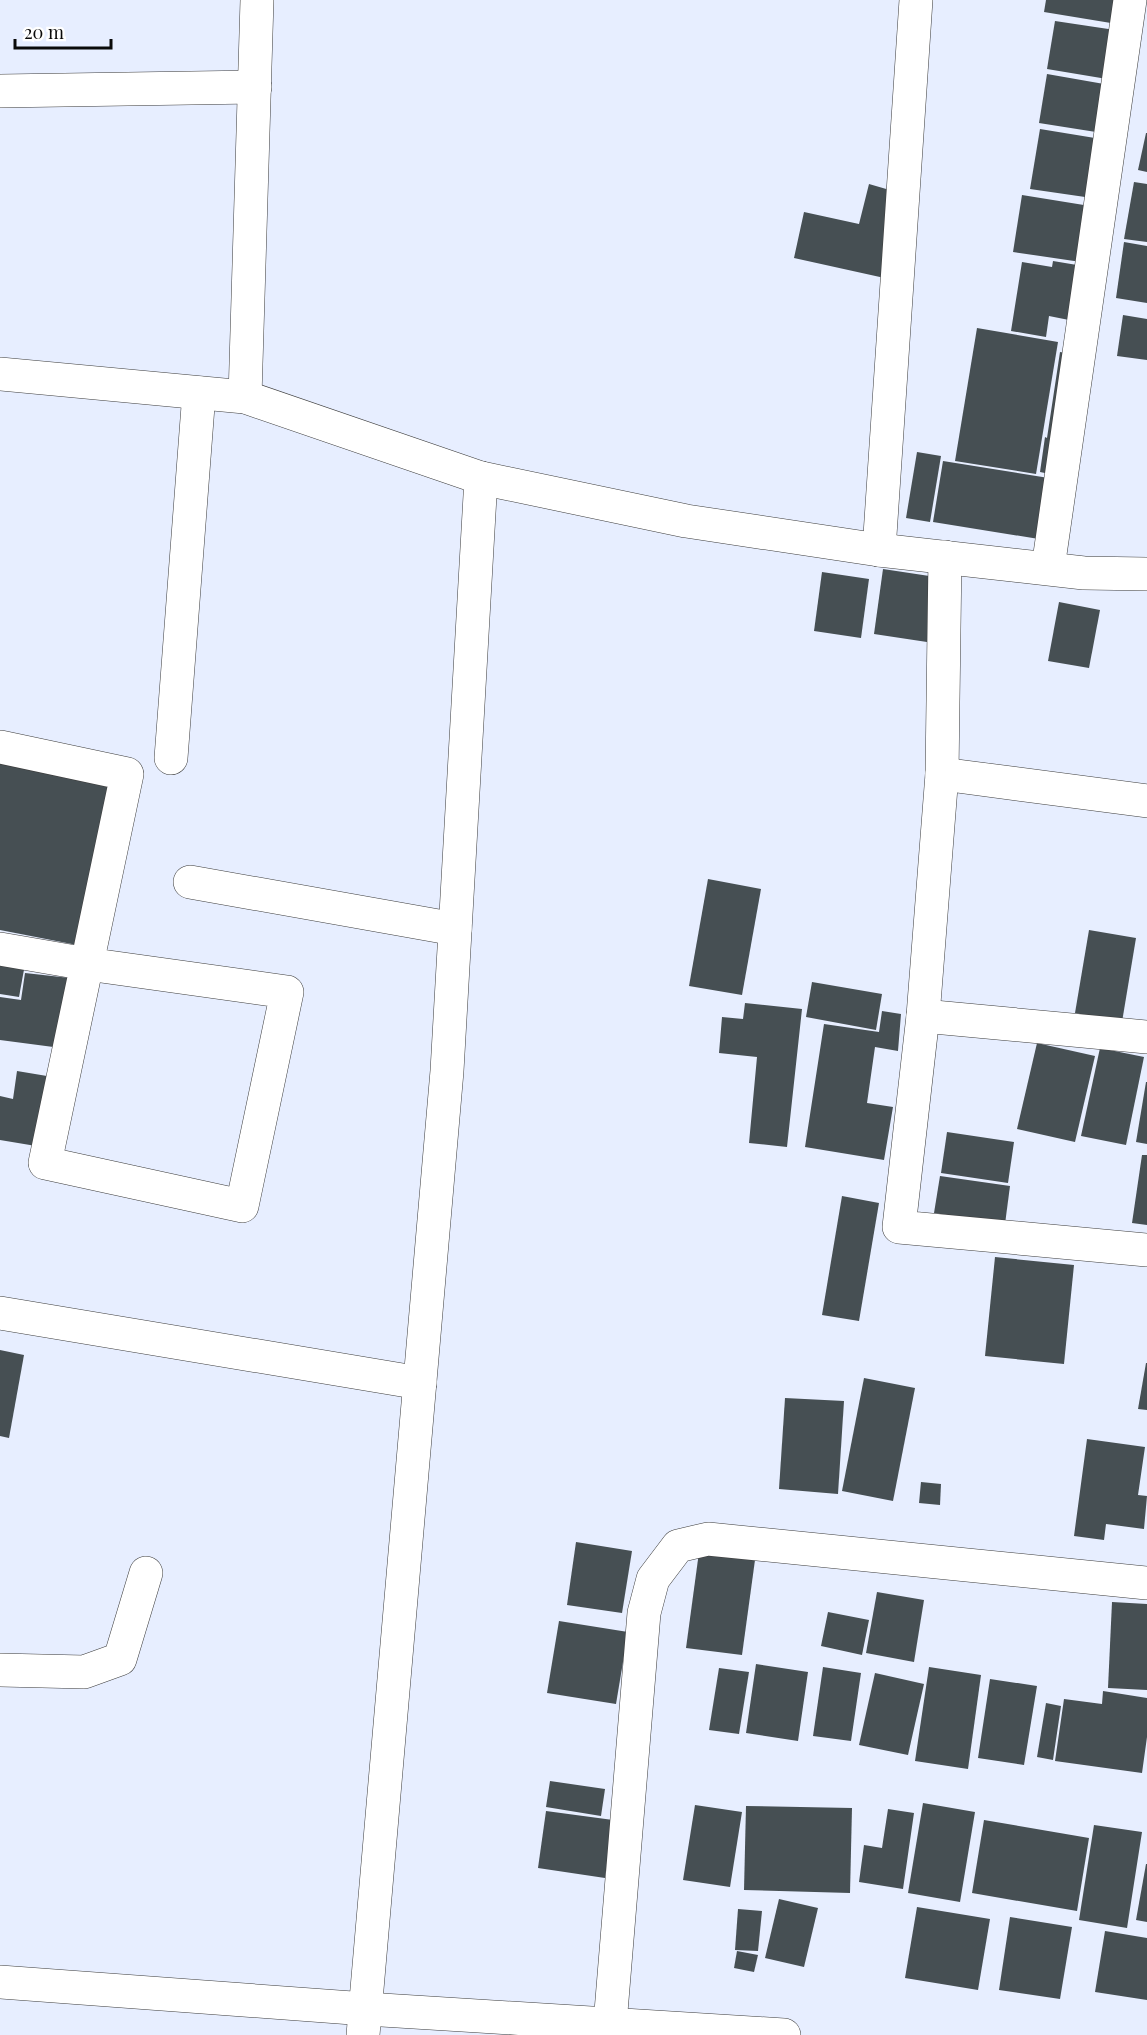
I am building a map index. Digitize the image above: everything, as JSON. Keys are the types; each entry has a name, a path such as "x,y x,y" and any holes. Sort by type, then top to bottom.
{"street":[{"path":"244,397 257,0"},
{"path":"879,550 916,0"},
{"path":"1048,568 1130,0"},
{"path":"0,91 255,87"},
{"path":"0,374 244,397 481,478 686,521 879,550 1084,573 1147,574"},
{"path":"171,758 199,393"},
{"path":"365,2022 447,1071 481,478"},
{"path":"945,557 942,774 923,1016 899,1227 1147,1250"},
{"path":"0,747 127,774 87,964 45,1163 242,1206 287,992 87,964 0,949"},
{"path":"942,774 1147,801"},
{"path":"190,882 455,929"},
{"path":"923,1016 1147,1037"},
{"path":"0,1313 420,1383"},
{"path":"610,2024 644,1613 653,1578 678,1546 708,1539 1147,1583"},
{"path":"0,1670 84,1672 120,1659 146,1573"},
{"path":"0,1982 365,2022 567,2029 610,2024 784,2035"}],"building":[{"path":"1046,0 1121,0 1117,24 1044,12"},
{"path":"1055,21 1115,30 1107,79 1047,69"},
{"path":"1047,74 1104,84 1096,132 1039,123"},
{"path":"1040,129 1101,139 1092,198 1030,189"},
{"path":"1147,133 1147,172 1138,170"},
{"path":"1134,182 1147,184 1147,242 1124,239"},
{"path":"869,184 900,193 889,279 794,258 804,212 859,224"},
{"path":"1022,195 1090,206 1081,262 1013,252"},
{"path":"1124,242 1147,246 1147,303 1116,298"},
{"path":"1053,261 1083,266 1074,321 1049,316 1046,337 1011,331 1022,262 1052,267"},
{"path":"1123,315 1147,319 1147,360 1117,356"},
{"path":"977,328 1058,342 1036,474 955,461"},
{"path":"1060,352 1078,355 1060,476 1040,472"},
{"path":"917,452 941,456 930,522 906,518"},
{"path":"943,461 1061,480 1051,541 933,522"},
{"path":"883,569 936,577 927,642 874,634"},
{"path":"822,572 869,579 861,638 814,631"},
{"path":"1059,602 1100,610 1089,668 1048,661"},
{"path":"0,756 110,778 77,945 0,930"},
{"path":"708,879 761,889 742,995 689,986"},
{"path":"1089,930 1136,938 1122,1022 1075,1013"},
{"path":"0,960 25,964 19,997 0,994"},
{"path":"25,973 70,978 61,1048 0,1040 0,997 21,1000"},
{"path":"812,982 882,994 876,1030 806,1017"},
{"path":"745,1003 802,1009 787,1147 749,1143 757,1057 719,1053 722,1017 743,1019"},
{"path":"882,1011 901,1014 898,1051 875,1047 867,1103 893,1107 884,1160 805,1147 824,1024 879,1032"},
{"path":"1037,1043 1095,1056 1075,1142 1017,1129"},
{"path":"1100,1048 1144,1057 1126,1145 1081,1136"},
{"path":"17,1071 53,1077 42,1147 0,1140 0,1096 13,1099"},
{"path":"1147,1082 1147,1144 1136,1142"},
{"path":"947,1132 1014,1142 1008,1183 941,1173"},
{"path":"1142,1155 1147,1155 1147,1225 1132,1223"},
{"path":"940,1176 1010,1186 1005,1224 934,1213"},
{"path":"842,1196 879,1203 859,1321 822,1315"},
{"path":"995,1257 1074,1265 1064,1364 985,1356"},
{"path":"0,1350 24,1355 9,1438 0,1436"},
{"path":"1147,1363 1147,1410 1138,1409"},
{"path":"864,1378 915,1388 893,1501 842,1491"},
{"path":"785,1398 844,1401 838,1494 779,1489"},
{"path":"1087,1439 1145,1447 1138,1495 1147,1496 1144,1529 1106,1524 1104,1540 1074,1536"},
{"path":"921,1482 941,1484 940,1505 919,1503"},
{"path":"576,1542 632,1551 622,1613 567,1605"},
{"path":"699,1552 755,1560 742,1655 686,1648"},
{"path":"877,1592 924,1600 914,1662 866,1653"},
{"path":"1112,1602 1147,1604 1147,1690 1108,1688"},
{"path":"828,1612 869,1620 862,1655 821,1646"},
{"path":"559,1621 628,1632 616,1704 547,1693"},
{"path":"756,1664 808,1672 798,1741 746,1733"},
{"path":"823,1667 861,1673 851,1741 813,1736"},
{"path":"929,1667 981,1675 968,1769 915,1761"},
{"path":"719,1668 749,1672 739,1734 709,1730"},
{"path":"875,1673 924,1684 908,1755 859,1745"},
{"path":"990,1679 1037,1686 1024,1765 978,1758"},
{"path":"1103,1691 1147,1698 1147,1737 1142,1773 1055,1761 1064,1699 1102,1704"},
{"path":"1046,1703 1061,1706 1053,1760 1037,1757"},
{"path":"550,1781 605,1789 601,1816 546,1807"},
{"path":"923,1803 975,1812 960,1902 908,1893"},
{"path":"695,1805 742,1812 730,1887 683,1880"},
{"path":"746,1806 852,1808 850,1893 744,1890"},
{"path":"888,1809 914,1813 903,1889 859,1882 864,1845 882,1848"},
{"path":"546,1811 613,1820 605,1878 538,1868"},
{"path":"984,1820 1089,1838 1077,1911 972,1893"},
{"path":"1094,1825 1142,1832 1127,1928 1079,1920"},
{"path":"1147,1864 1147,1922 1136,1920"},
{"path":"779,1899 818,1908 804,1967 765,1958"},
{"path":"917,1907 990,1919 978,1990 905,1978"},
{"path":"738,1909 762,1911 758,1951 735,1950"},
{"path":"1010,1917 1072,1927 1060,1999 999,1990"},
{"path":"1105,1931 1147,1938 1147,2000 1095,1992"},
{"path":"737,1951 758,1955 754,1972 734,1968"}]}
